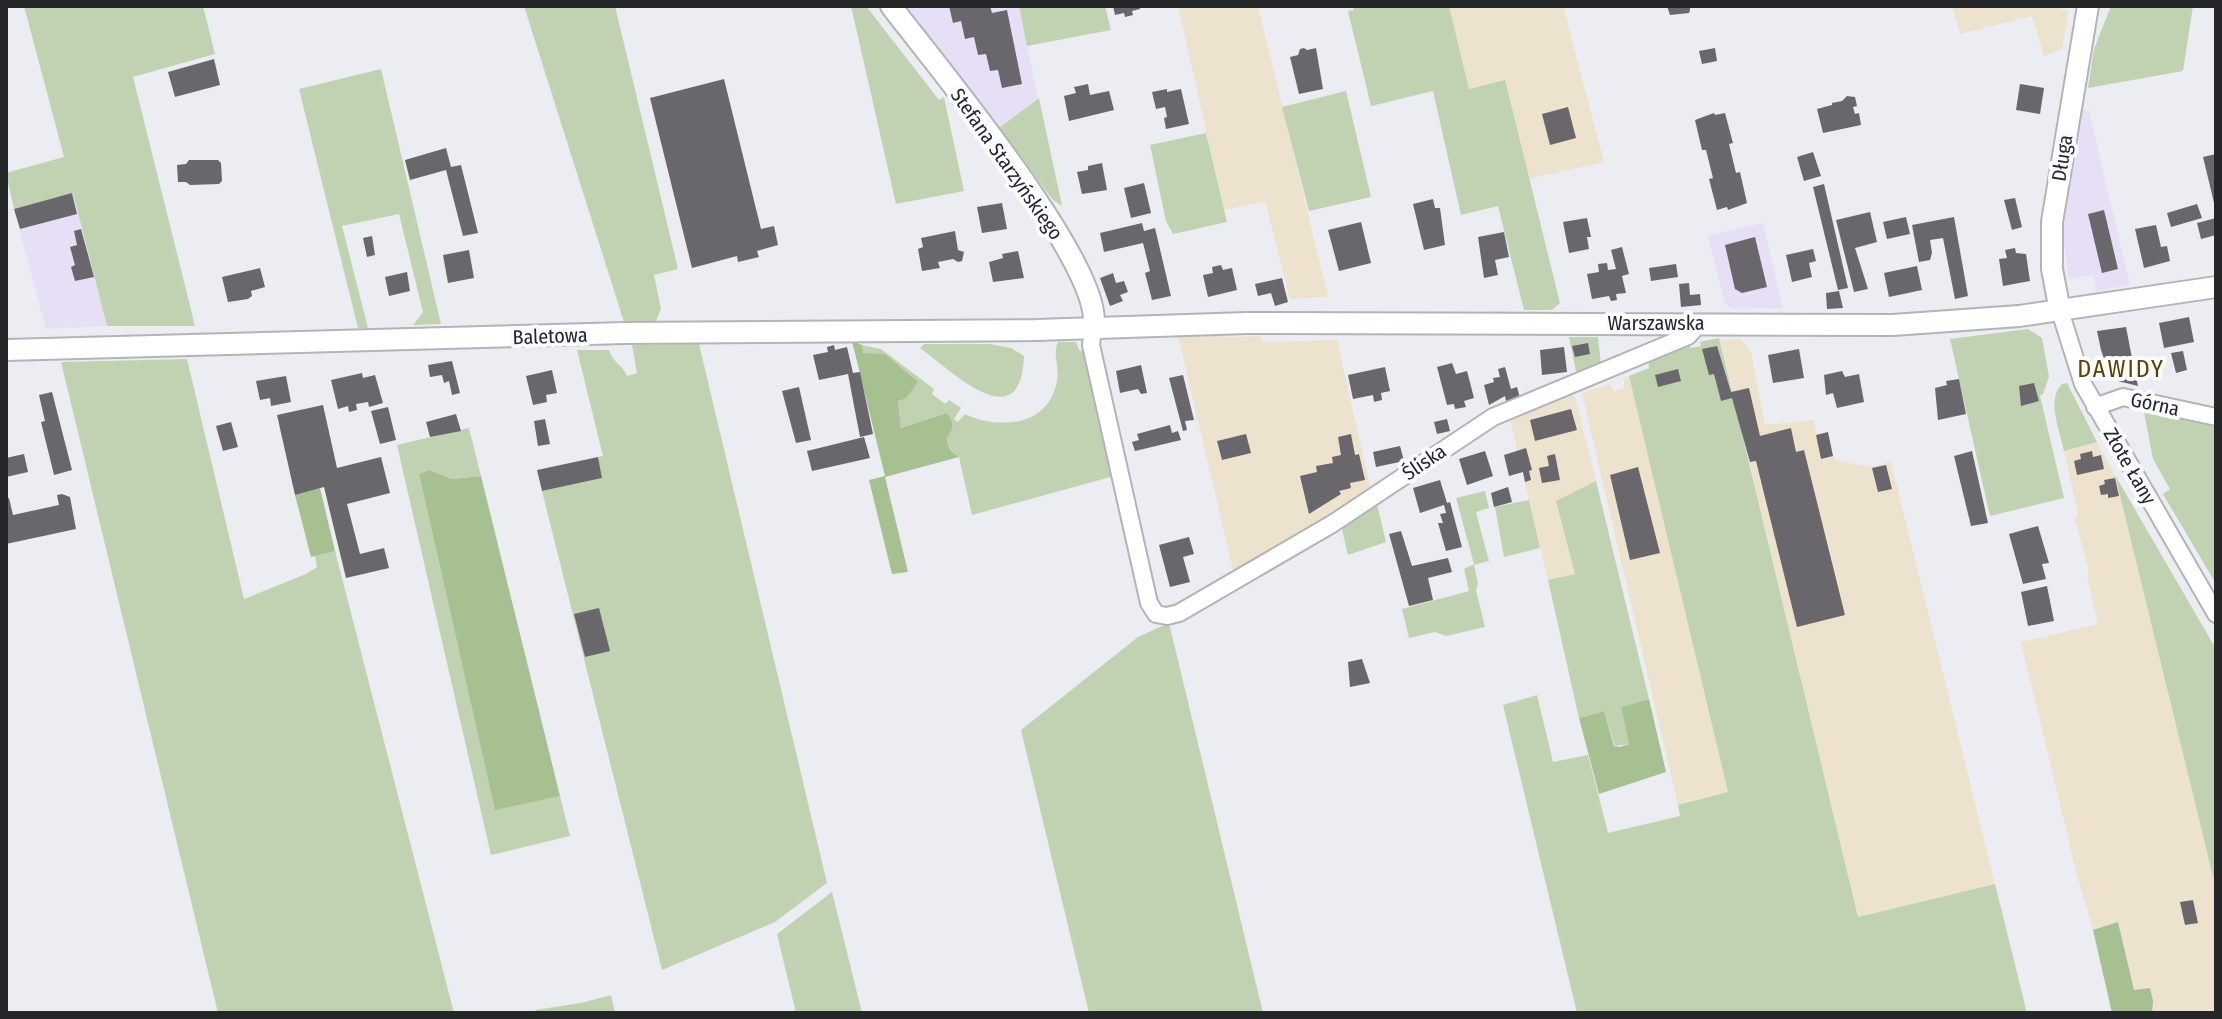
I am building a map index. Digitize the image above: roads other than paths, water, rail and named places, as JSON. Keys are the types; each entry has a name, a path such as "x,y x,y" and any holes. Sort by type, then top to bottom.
{"street":[{"name":"Stefana Starzyńskiego","path":"891,6 1050,217 1095,312 1091,345 1149,603 1156,614"},
{"name":"Długa","path":"2060,311 2052,269 2052,222 2088,6"},
{"name":"Warszawska","path":"1093,328 1247,323 1893,325 2060,311 2216,287"},
{"name":"Złote Łany","path":"2060,311 2083,384 2216,614"},
{"name":"Śliska","path":"1156,614 1167,616 1179,613 1250,572 1332,524 1493,417 1688,336 1700,323"},
{"name":"Baletowa","path":"6,350 625,333 1093,328"},
{"name":"Górna","path":"2095,407 2123,397 2216,417"}],"district":[{"name":"DAWIDY","path":"2121,369"}]}
